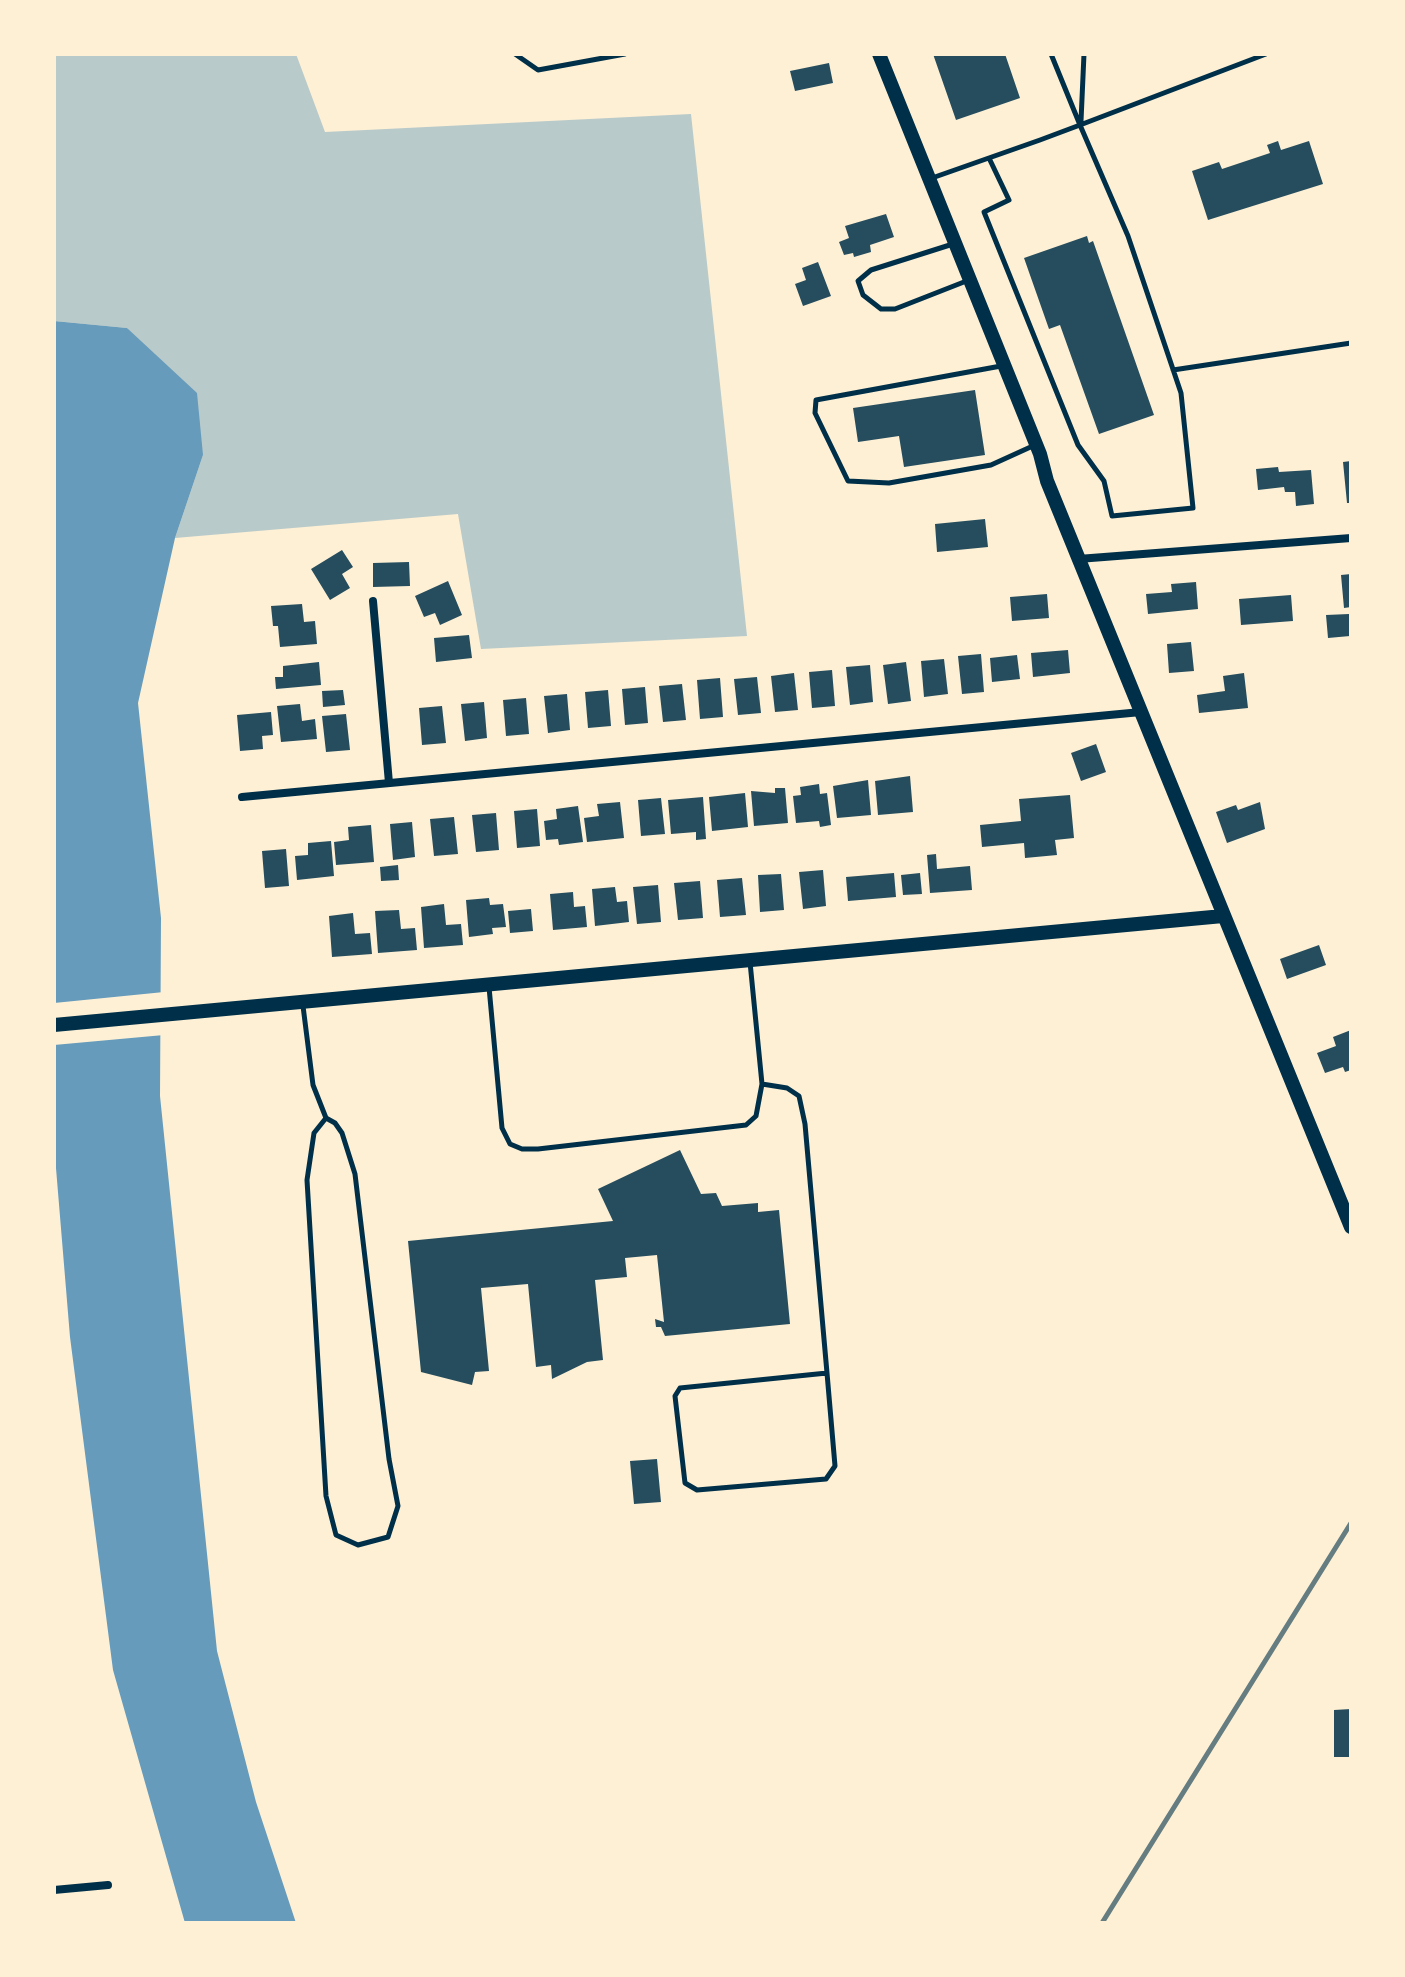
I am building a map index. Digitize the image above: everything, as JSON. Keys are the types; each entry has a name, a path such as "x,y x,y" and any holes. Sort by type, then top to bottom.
{"street":[{"path":"879,54 1036,445 1078,559 1351,1227"},
{"path":"1078,559 1351,538"},
{"path":"373,601 389,783"},
{"path":"242,797 1141,712"},
{"path":"54,1025 488,982 1223,916"},
{"path":"54,1890 108,1885"}],"lane":[{"path":"515,54 538,70 625,54"},
{"path":"989,158 1009,200 984,212 1078,445 1104,481 1112,516 1193,508 1181,393 1128,236 1051,54"},
{"path":"1080,125 1084,54"},
{"path":"929,179 1266,54"},
{"path":"955,243 871,270 858,281 863,295 881,309 895,309 970,280"},
{"path":"1173,370 1351,343"},
{"path":"1004,365 816,400 815,413 848,481 889,483 991,465 1036,445"},
{"path":"488,982 502,1128 510,1144 522,1149 538,1149 746,1125 756,1116 762,1084 750,958"},
{"path":"302,1001 309,1070 326,1118 335,1123 342,1133 355,1174 389,1459 398,1506 388,1537 358,1545 336,1535 326,1496 307,1180 314,1133 326,1118"},
{"path":"762,1084 787,1088 799,1096 805,1124 827,1373 834,1473 826,1479 697,1490 685,1483 675,1396 680,1388 827,1373"}],"shaded area":[{"path":"54,54 296,54 325,132 691,114 747,636 481,649 458,514 175,538 203,455 127,328 54,321"}],"water":[{"path":"54,321 127,328 197,393 203,455 175,538 138,703 161,918 160,1096 217,1651 256,1802 296,1923 185,1923 113,1670 70,1337 54,1144"}],"pier":[{"path":"164,992 164,1035 54,1045 54,1003"}],"building":[{"path":"933,54 1005,54 1020,98 956,120"},
{"path":"829,63 833,83 795,91 790,71"},
{"path":"1278,141 1281,150 1309,141 1323,184 1208,220 1192,171 1219,162 1222,169 1270,153 1267,145"},
{"path":"886,214 894,237 870,245 871,252 854,257 853,253 844,255 839,242 849,238 845,226"},
{"path":"1087,236 1089,243 1093,241 1154,415 1099,434 1060,325 1049,329 1024,258"},
{"path":"818,262 831,296 803,306 795,284 806,280 802,268"},
{"path":"975,390 985,455 904,467 899,436 858,442 853,408"},
{"path":"1351,461 1351,503 1347,503 1343,462"},
{"path":"1278,467 1279,472 1311,470 1314,504 1296,506 1295,492 1285,492 1284,487 1258,490 1256,469"},
{"path":"985,519 988,547 937,552 935,524"},
{"path":"342,550 353,567 342,574 350,588 330,600 311,569"},
{"path":"409,562 410,586 373,587 373,563"},
{"path":"1351,574 1351,607 1344,608 1341,575"},
{"path":"448,581 462,615 440,625 435,613 424,617 415,596"},
{"path":"1196,582 1198,609 1148,614 1146,594 1172,592 1171,584"},
{"path":"1047,594 1049,618 1012,621 1010,597"},
{"path":"1291,595 1293,621 1241,625 1239,599"},
{"path":"302,604 304,622 315,621 317,644 280,647 278,626 273,626 271,606"},
{"path":"1349,614 1350,636 1328,638 1326,615"},
{"path":"469,635 472,658 436,662 434,638"},
{"path":"1191,642 1194,671 1169,673 1167,644"},
{"path":"1068,650 1070,673 1033,677 1031,653"},
{"path":"981,654 984,692 962,694 958,656"},
{"path":"1017,655 1020,679 992,682 990,658"},
{"path":"944,659 948,694 924,697 921,661"},
{"path":"319,662 321,685 276,689 275,677 283,677 283,666"},
{"path":"906,662 911,701 888,704 883,665"},
{"path":"870,665 873,702 850,705 846,667"},
{"path":"832,670 835,706 812,708 809,672"},
{"path":"794,673 798,710 775,712 771,676"},
{"path":"1244,673 1248,708 1199,713 1197,695 1225,691 1223,676"},
{"path":"757,677 761,713 738,715 734,679"},
{"path":"720,678 723,717 700,719 697,680"},
{"path":"682,684 686,720 663,722 659,686"},
{"path":"645,687 648,723 625,725 622,689"},
{"path":"343,690 345,705 323,707 322,691"},
{"path":"608,690 611,726 588,728 585,692"},
{"path":"567,694 570,730 548,733 544,696"},
{"path":"526,698 529,734 506,736 503,700"},
{"path":"484,702 487,738 465,741 461,704"},
{"path":"300,704 302,721 315,719 317,739 281,742 277,706"},
{"path":"442,706 446,743 422,745 419,708"},
{"path":"271,712 273,735 262,736 263,749 240,751 237,715"},
{"path":"346,714 350,750 326,752 322,716"},
{"path":"1096,744 1106,772 1081,781 1071,753"},
{"path":"910,776 913,812 878,815 875,781"},
{"path":"868,780 871,815 837,818 833,786"},
{"path":"819,784 820,794 827,793 831,825 820,827 819,821 796,823 793,796 801,795 800,787"},
{"path":"775,788 785,788 788,823 754,826 751,791 775,793"},
{"path":"745,793 748,827 712,831 709,797"},
{"path":"1070,795 1074,838 1055,840 1057,855 1025,858 1024,843 982,847 980,825 1021,821 1019,799"},
{"path":"703,797 706,839 696,840 696,832 671,834 668,800"},
{"path":"661,798 665,834 641,836 638,800"},
{"path":"620,802 624,838 587,842 584,818 599,816 597,804"},
{"path":"1260,802 1265,829 1227,843 1216,812 1236,805 1238,810"},
{"path":"578,806 583,842 559,845 558,839 546,840 544,821 557,819 556,809"},
{"path":"537,809 540,846 517,848 514,811"},
{"path":"496,813 499,850 476,852 472,815"},
{"path":"454,817 458,854 434,856 430,819"},
{"path":"412,822 415,857 393,860 390,824"},
{"path":"371,825 374,862 336,865 334,842 349,840 348,827"},
{"path":"331,841 334,876 297,880 295,856 308,855 308,843"},
{"path":"286,849 289,886 265,888 262,851"},
{"path":"936,854 937,869 970,866 972,890 930,893 927,855"},
{"path":"398,865 399,880 381,881 380,867"},
{"path":"823,870 826,906 803,909 799,872"},
{"path":"894,873 896,897 848,901 846,877"},
{"path":"920,873 922,894 903,895 901,875"},
{"path":"781,874 784,910 760,912 758,875"},
{"path":"742,878 746,915 720,917 717,880"},
{"path":"700,881 703,918 678,920 674,883"},
{"path":"658,885 661,922 637,924 633,887"},
{"path":"615,887 617,902 627,901 629,922 595,926 592,889"},
{"path":"573,892 574,907 585,906 587,927 553,930 550,894"},
{"path":"489,898 490,905 503,904 506,927 492,928 493,934 469,937 466,900"},
{"path":"444,904 446,925 461,924 463,945 424,948 421,907"},
{"path":"531,909 533,931 510,933 508,911"},
{"path":"399,910 401,929 415,928 417,950 378,953 375,911"},
{"path":"353,913 355,934 370,933 372,954 332,957 329,916"},
{"path":"1319,945 1326,965 1287,979 1280,959"},
{"path":"1351,1030 1351,1070 1345,1072 1343,1067 1325,1073 1317,1053 1336,1046 1333,1037"},
{"path":"680,1150 701,1194 716,1193 722,1206 758,1203 758,1212 779,1210 790,1324 665,1336 661,1327 656,1327 655,1319 664,1322 657,1255 625,1258 627,1277 595,1280 603,1360 587,1362 552,1379 551,1365 536,1367 528,1284 481,1288 489,1371 475,1372 472,1385 421,1372 408,1241 613,1221 598,1189"},
{"path":"657,1459 661,1502 634,1504 630,1461"},
{"path":"1351,1709 1351,1757 1334,1757 1334,1710"}],"railway":[{"path":"1102,1923 1351,1523"}]}
